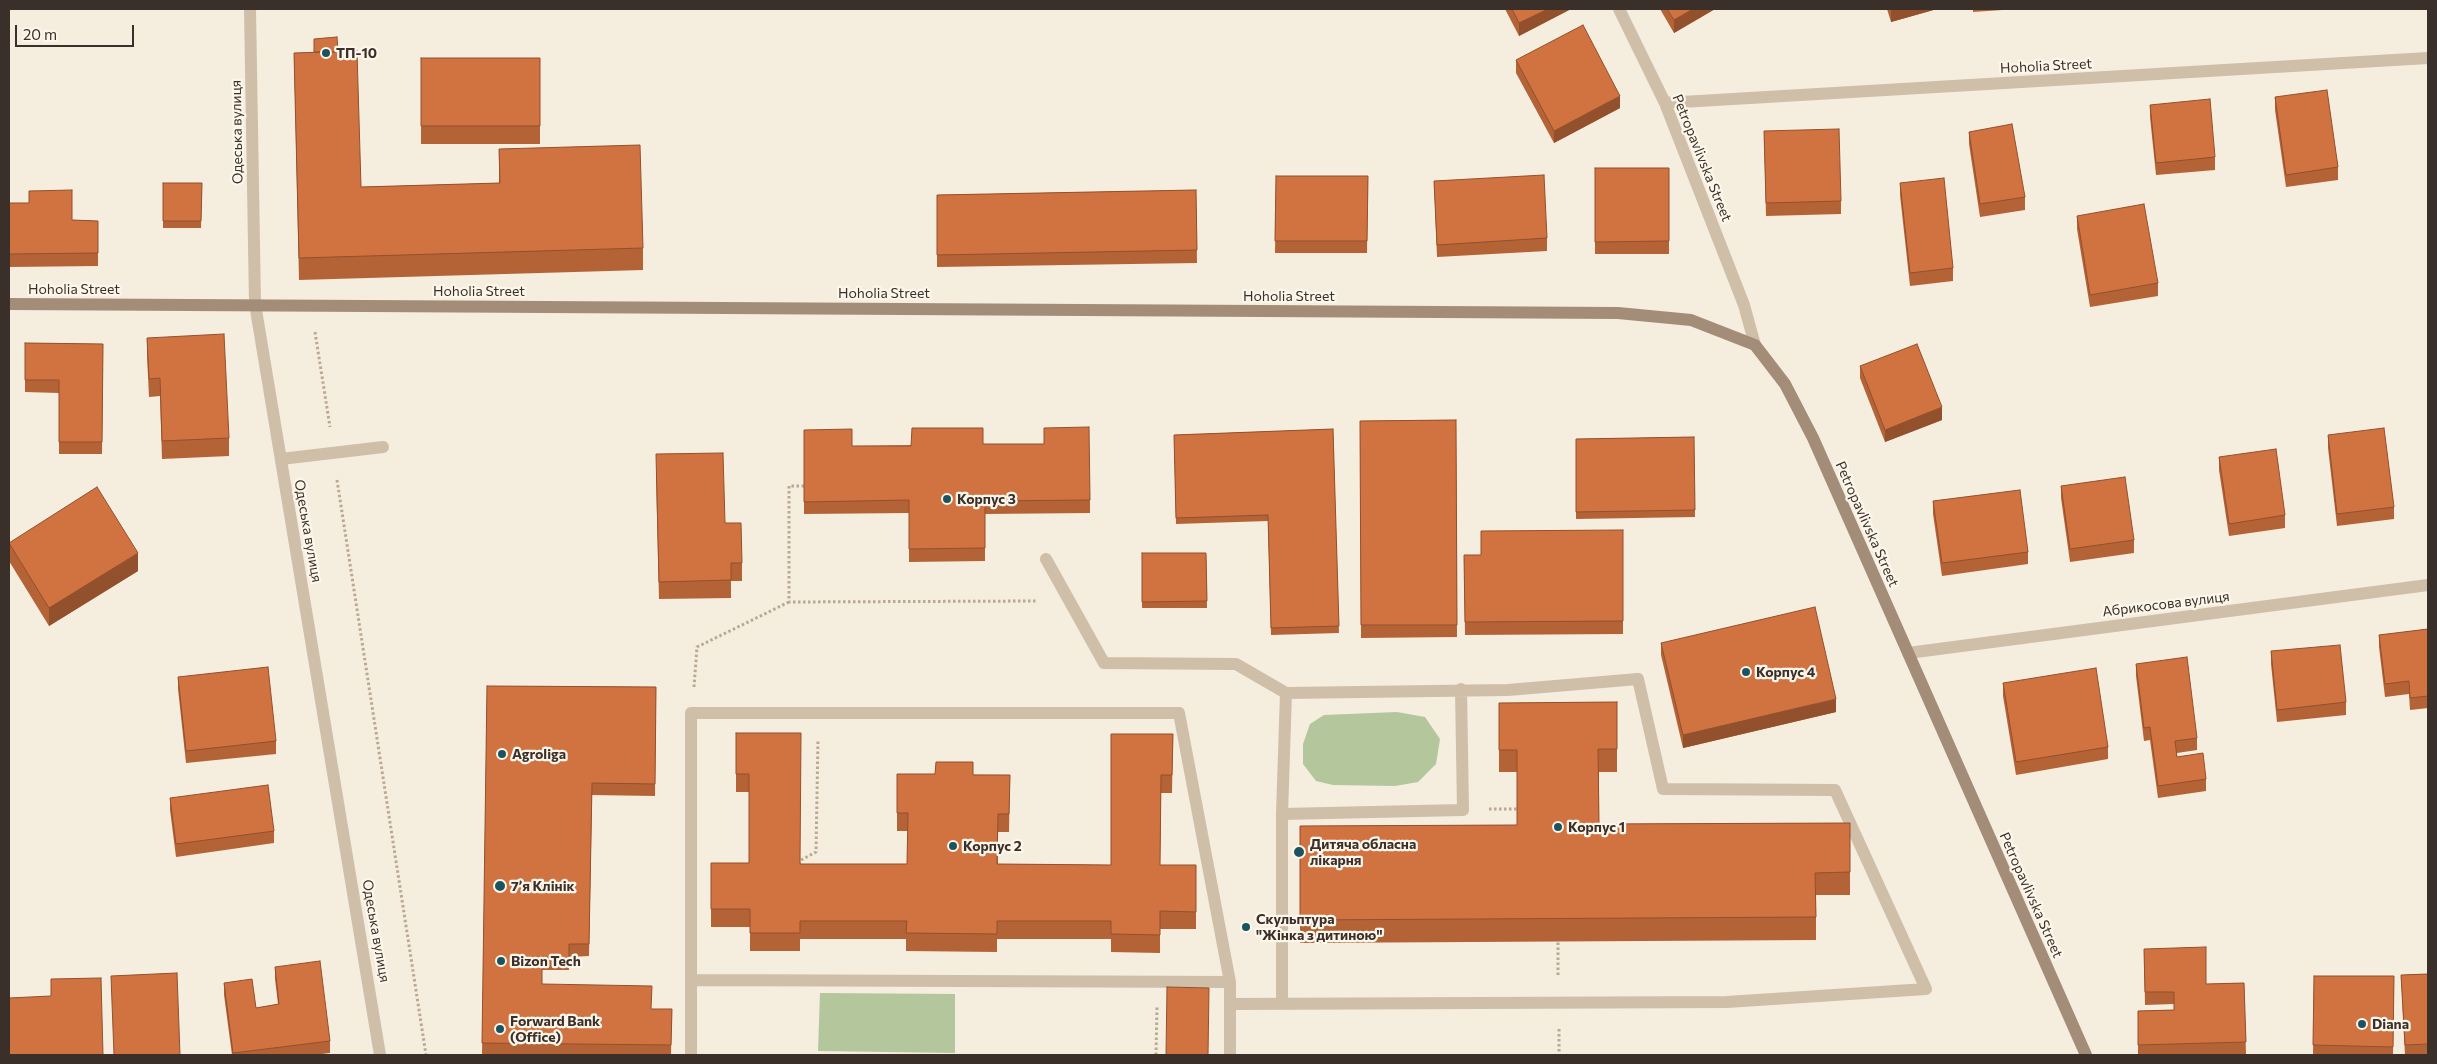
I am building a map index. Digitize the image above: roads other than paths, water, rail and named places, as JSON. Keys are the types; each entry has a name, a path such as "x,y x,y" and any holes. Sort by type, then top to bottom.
{"main road":[{"name":"Hoholia Street","path":"9,304 311,304 1618,312 1691,320 1755,345"},
{"name":"Petropavlivska Street","path":"1755,345 1785,384 1813,438 2086,1055"}],"street":[{"name":"Одеська вулиця","path":"250,9 255,304 380,1055"},
{"name":"Petropavlivska Street","path":"1619,9 1665,103 1744,305 1755,345"},
{"name":"Hoholia Street","path":"1665,103 2428,58"},
{"path":"281,459 383,447"},
{"path":"1046,559 1104,663 1236,664 1286,693 1508,690 1638,679 1663,789 1835,790 1926,989 1728,1002 1230,1004"},
{"name":"Абрикосова вулиця","path":"1908,653 2428,585"},
{"path":"1282,814 1463,810 1461,690"},
{"path":"1282,1004 1282,814 1286,693"},
{"path":"691,1055 691,713 1179,713 1230,982 1230,1055"},
{"path":"691,980 1230,982"}],"place":[{"name":"ТП-10","path":"326,53"},
{"name":"Корпус 3","path":"947,499"},
{"name":"Корпус 4","path":"1746,672"},
{"name":"Agroliga","path":"502,754"},
{"name":"Корпус 1","path":"1558,827"},
{"name":"Корпус 2","path":"953,846"},
{"name":"Дитяча обласна лікарня","path":"1299,852"},
{"name":"7ʼя Клінік","path":"500,886"},
{"name":"Скульптура \"Жінка з дитиною\"","path":"1246,927"},
{"name":"Bizon Tech","path":"501,961"},
{"name":"Diana","path":"2362,1024"},
{"name":"Forward Bank (Office)","path":"500,1029"}]}
